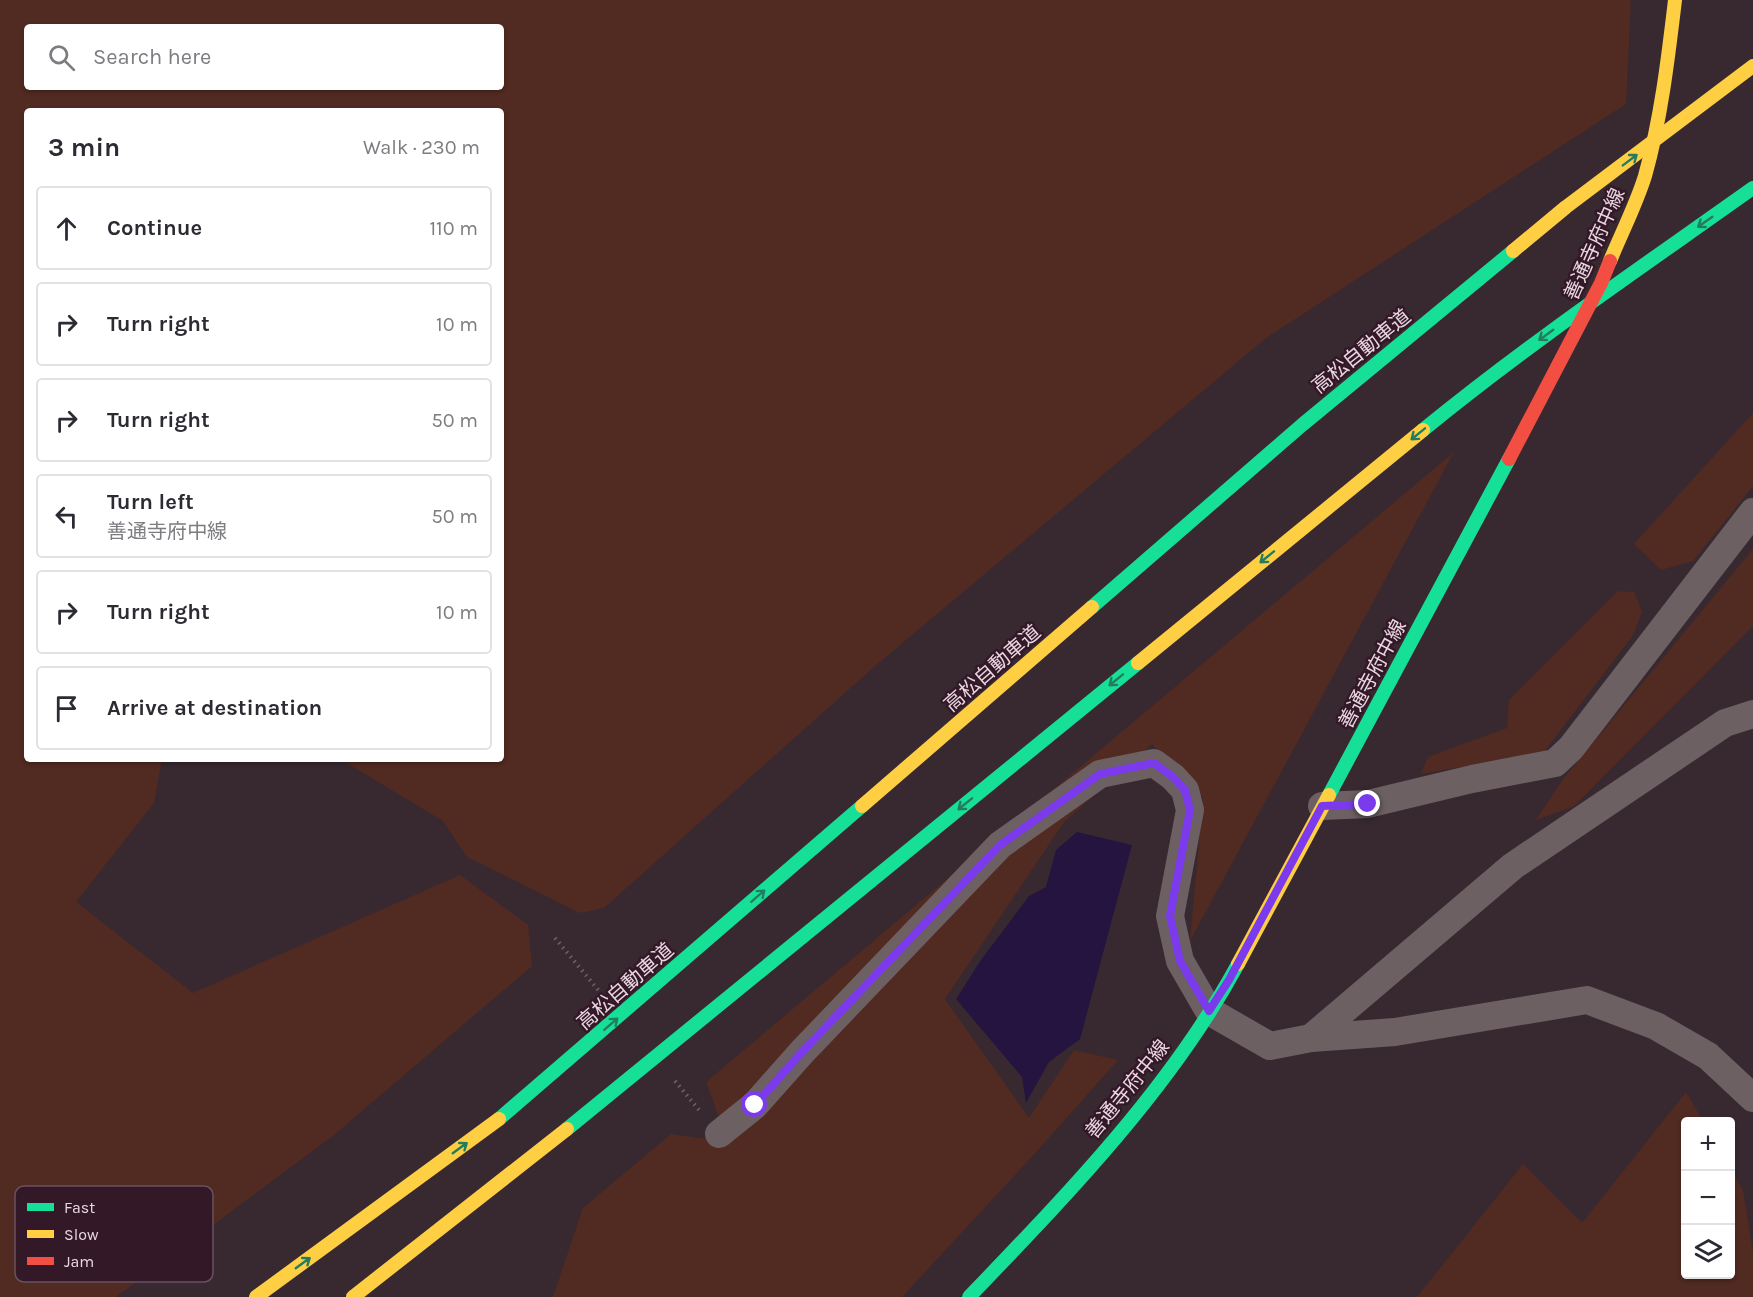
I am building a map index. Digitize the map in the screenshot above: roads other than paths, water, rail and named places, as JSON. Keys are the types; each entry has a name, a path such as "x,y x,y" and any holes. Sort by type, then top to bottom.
{"main road":[{"name":"善通寺府中線","path":"969,1297 1014,1250 1144,1102 1191,1040 1229,980 1480,514 1600,283 1644,179 1657,129 1675,0"},
{"name":"高松自動車道","path":"256,1297 508,1112 1302,425 1566,207 1753,66"},
{"path":"353,1297 534,1156 1463,397 1562,323 1753,188"}],"street":[{"path":"1322,806 1368,804 1472,779 1555,763 1571,748 1753,512"},
{"path":"1311,1038 1513,866 1725,723 1753,714"},
{"path":"719,1134 755,1105 802,1052 1000,845 1100,774 1154,763 1173,777 1185,790 1190,810 1170,916 1180,961 1209,1011 1270,1046 1311,1038 1395,1032 1587,1000 1656,1026 1708,1056 1753,1098"}]}
